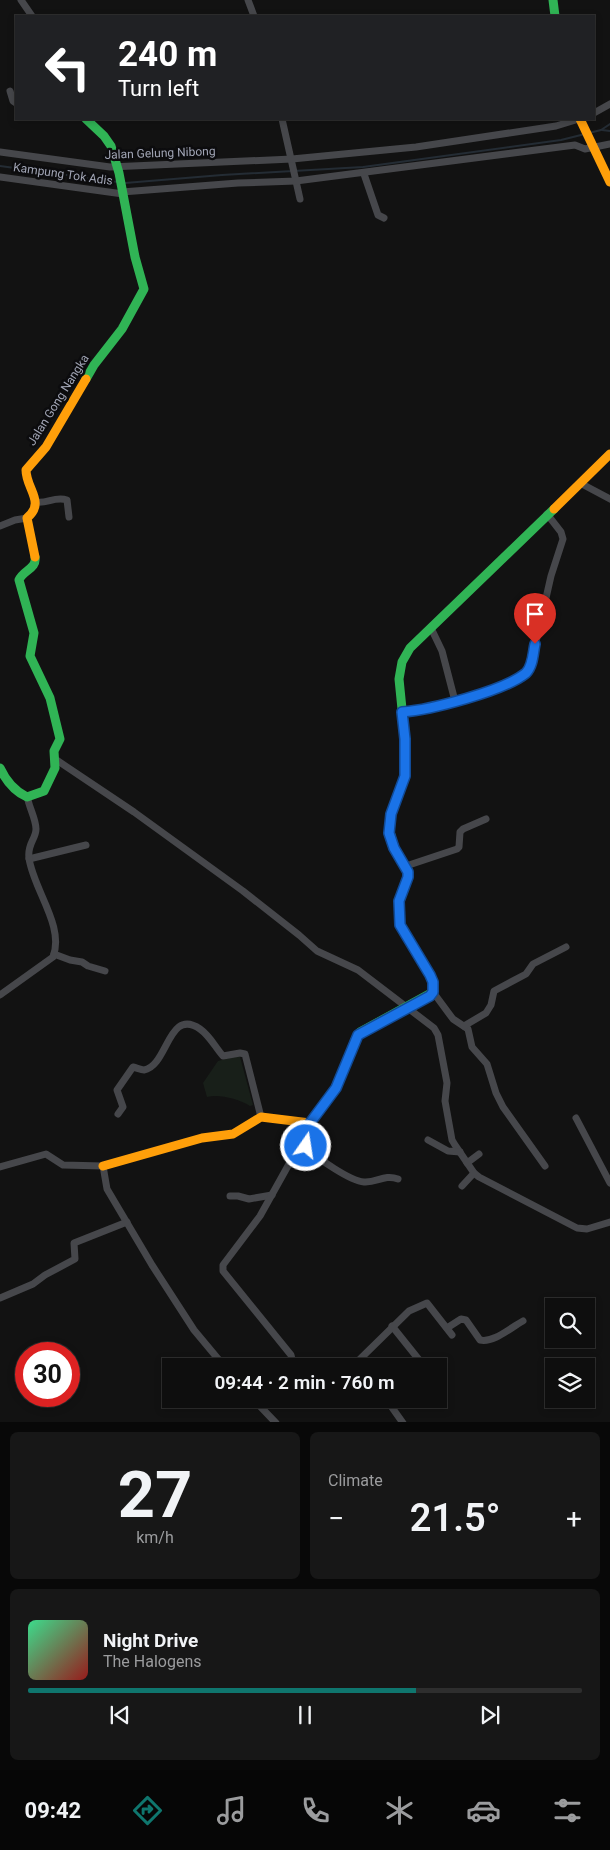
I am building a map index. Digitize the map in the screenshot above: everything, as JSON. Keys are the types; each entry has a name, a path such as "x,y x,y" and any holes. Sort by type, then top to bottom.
{"street":[{"path":"21,0 31,15"},
{"path":"248,0 254,15"},
{"path":"553,0 555,15"},
{"path":"10,91 15,102"},
{"path":"595,112 610,104"},
{"path":"87,120 111,146 122,192"},
{"path":"282,120 300,199"},
{"path":"581,121 610,182"},
{"name":"Jalan Gelung Nibong","path":"0,152 118,170 292,161 416,147 581,121"},
{"name":"Kampung Tok Adis","path":"0,177 122,192 190,186 296,181 364,174 576,145 585,149 592,145 610,144"},
{"path":"364,174 378,215 384,218"},
{"name":"Jalan Gong Nangka","path":"36,502 26,475 27,467 46,447 94,365 122,329 144,290 135,257 122,192"},
{"path":"546,1166 503,1107 496,1093 488,1064 472,1049 470,1033 464,1026 453,1020 433,992 433,982 430,975 400,925 399,901 408,877 406,866 394,848 389,828 391,814 405,776 405,739 399,686 402,662 410,648 610,454"},
{"path":"580,483 610,498"},
{"path":"0,526 27,518 33,514 36,502 43,503 55,498 67,500 69,517"},
{"path":"402,712 426,709 499,687 526,672 532,664 551,576 563,539 561,532 547,514"},
{"path":"27,518 36,562 35,566 22,573 19,580 34,633 30,656 50,698 60,735 60,741 54,752 56,759 55,768 50,776 47,789 28,800"},
{"path":"431,628 442,651 455,701"},
{"path":"56,759 134,812 243,891 317,952 358,970 434,1028 437,1033 447,1083 445,1104 452,1140 474,1173 577,1228 587,1229 610,1222"},
{"path":"0,768 11,786 28,800 36,828 29,846 29,859 56,943 53,957 46,964 20,979 0,995"},
{"path":"406,866 457,849 460,847 460,832 486,819"},
{"path":"29,859 86,845"},
{"path":"464,1026 486,1013 491,1005 494,991 526,974 533,964 566,948"},
{"path":"54,954 105,971"},
{"path":"292,1358 223,1271 223,1265 260,1216 289,1164 306,1146 310,1123 336,1088 358,1035 430,996 433,992"},
{"path":"118,1114 122,1107 117,1090 121,1082 133,1067 143,1070 152,1066 174,1032 188,1023 201,1030 223,1056 245,1054 261,1117"},
{"path":"0,1167 46,1154 63,1165 103,1166 193,1141 233,1134 261,1117 310,1123"},
{"path":"576,1118 610,1183"},
{"path":"428,1140 448,1151 460,1152"},
{"path":"306,1146 308,1150 331,1167 356,1180 364,1182 376,1181 387,1177 398,1179"},
{"path":"467,1163 478,1154"},
{"path":"103,1166 107,1189 194,1330 216,1358"},
{"path":"462,1186 474,1173"},
{"path":"230,1196 238,1196 249,1200 272,1195"},
{"path":"0,1298 33,1284 74,1259 74,1243 127,1222"},
{"path":"361,1358 409,1311 427,1303 452,1335"},
{"path":"447,1328 462,1320 466,1320 480,1340 486,1341 522,1321"},
{"path":"392,1326 418,1358"},
{"path":"262,1408 276,1422"},
{"path":"393,1408 403,1422"}],"shaded area":[{"path":"237,1056 240,1057 253,1105 250,1106 229,1098 207,1097 203,1083 218,1061"}],"waterway":[{"path":"589,133 601,130 610,124"},
{"path":"602,130 610,131"},
{"path":"125,183 363,167 561,140 585,134"},
{"path":"0,166 118,182"}],"traffic: fast":[{"path":"553,0 555,15"},
{"path":"86,379 94,365 122,329 144,289 135,257 119,173 111,146 104,136 87,120"},
{"path":"345,1065 360,1032 433,992 433,982 430,975 400,925 399,901 408,872 394,848 389,827 391,814 405,776 405,739 399,679 402,662 410,648 554,509"},
{"path":"0,768 11,785 27,797 44,791 55,768 54,751 60,739 50,698 30,656 34,633 19,580 32,567 35,557"}],"traffic: slow":[{"path":"580,120 610,182"},
{"path":"35,557 27,518 35,506 35,501 26,470 46,447 86,379"},
{"path":"554,509 610,454"},
{"path":"103,1166 202,1138 233,1134 261,1117 310,1123 336,1089 345,1065"}],"route":[{"path":"306,1146 310,1123 332,1096 360,1032 430,996 434,988 430,975 401,929 399,901 408,872 406,866 397,855 389,833 391,814 403,783 406,769 402,712 426,709 499,687 526,672 532,664 535,644"}]}
